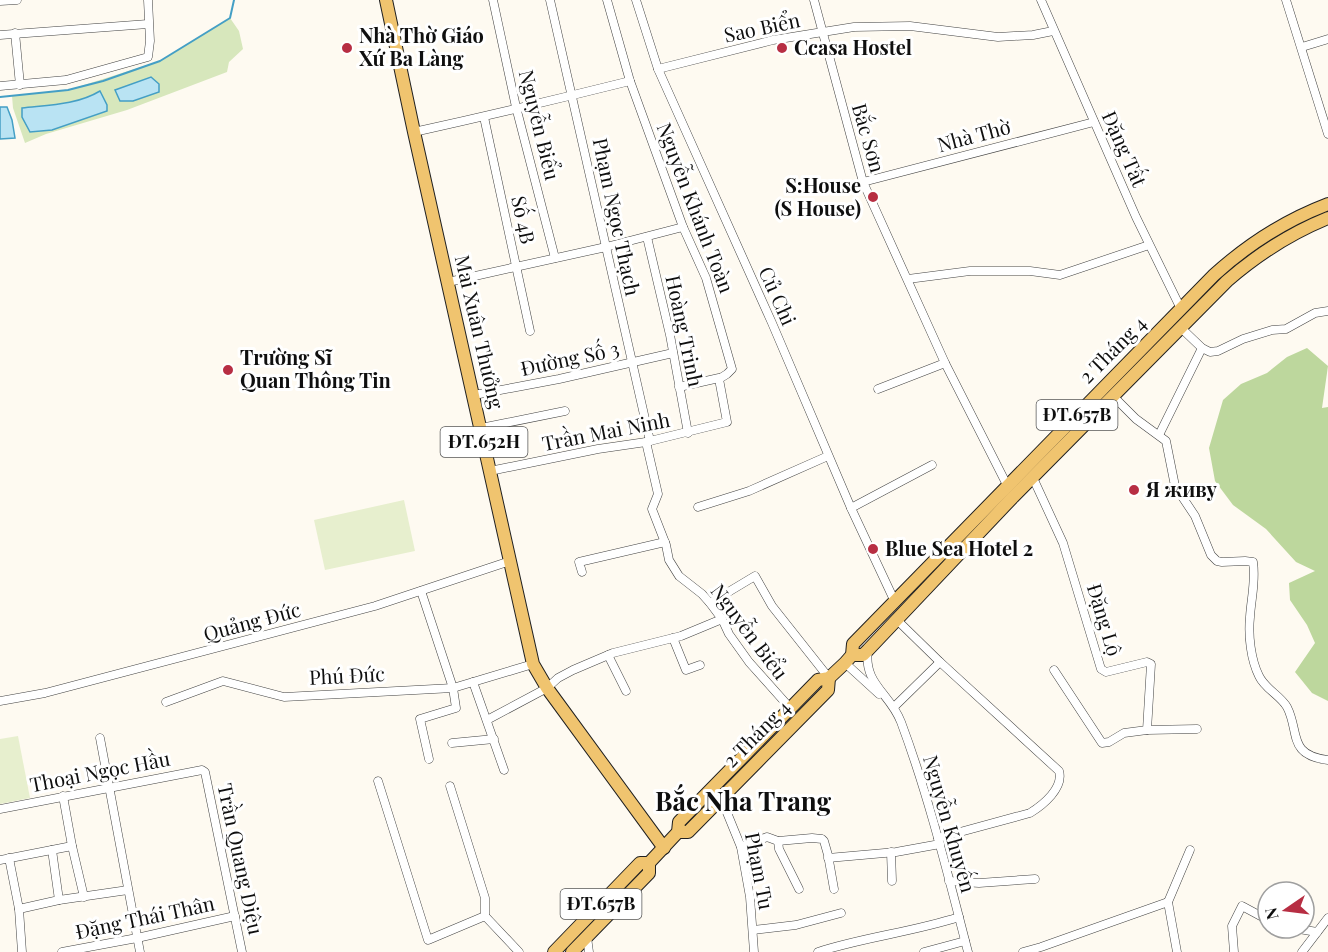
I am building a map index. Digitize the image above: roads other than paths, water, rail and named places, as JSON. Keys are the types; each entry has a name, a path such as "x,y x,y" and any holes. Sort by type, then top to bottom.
{"main road":[{"name":"Mai Xuân Thưởng","path":"386,0 533,664 547,688 664,848"},
{"name":"2 Tháng 4","path":"848,659 863,655 1013,497 1181,328 1185,313 1214,276 1241,253 1274,230 1328,204"},
{"name":"2 Tháng 4","path":"572,952 649,873 650,863 678,832 679,822 818,680 829,678 848,659 853,644 1007,485 1185,313 1250,261 1304,228 1328,218"},
{"path":"1007,485 1013,497"},
{"name":"2 Tháng 4","path":"678,832 688,832 828,690 829,678"},
{"name":"2 Tháng 4","path":"554,952 640,863 650,863"}],"street":[{"path":"0,1 16,0"},
{"path":"0,86 66,80 148,57 150,40 148,0"},
{"name":"Nguyễn Biểu","path":"493,0 516,107 555,258"},
{"name":"Phạm Ngọc Thạch","path":"549,0 648,442"},
{"name":"Nguyễn Khánh Toàn","path":"607,0 630,81 683,227 702,267 731,363 730,372 719,378"},
{"name":"Củ Chi","path":"636,0 658,69 772,323 851,508 895,602"},
{"name":"Bắc Sơn","path":"814,0 862,182 945,363 1007,485"},
{"name":"Đặng Tất","path":"1041,0 1149,244 1185,313"},
{"path":"1286,0 1328,134"},
{"path":"0,35 148,24"},
{"name":"Sao Biển","path":"658,69 773,40 854,27 894,25 998,37 1033,35 1053,31"},
{"path":"15,33 20,85"},
{"path":"1302,46 1328,39"},
{"path":"414,132 630,81"},
{"name":"Số 4B","path":"484,117 530,331"},
{"name":"Nhà Thờ","path":"862,182 1094,122"},
{"path":"448,282 606,247 683,227"},
{"name":"Hoàng Trinh","path":"646,237 673,353 688,433"},
{"path":"908,279 970,271 1030,271 1060,275 1149,244"},
{"path":"1181,328 1202,348 1210,352 1218,351 1260,333 1286,329 1315,313 1328,311"},
{"path":"1159,435 1202,348"},
{"name":"Đường Số 3","path":"474,395 559,380 673,353"},
{"path":"878,389 945,363"},
{"path":"678,387 719,378"},
{"name":"Trần Mai Ninh","path":"490,471 598,449 648,442 728,422 719,378"},
{"path":"1113,396 1136,419 1166,441 1175,486 1195,516 1211,555 1222,562 1253,562 1254,588 1250,623 1252,650 1258,674 1288,708 1295,736 1303,750 1313,757 1328,760"},
{"path":"481,428 565,411"},
{"name":"Nguyễn Biểu","path":"648,442 658,494 652,509 665,542 669,560 679,576 710,603 722,619 737,647 790,709"},
{"path":"699,507 749,491 828,456"},
{"path":"851,508 932,465"},
{"name":"Đặng Lộ","path":"1033,478 1064,543 1101,669 1106,672 1147,662 1151,664 1147,730"},
{"path":"582,572 579,562 665,542"},
{"name":"Quảng Đức","path":"0,701 45,693 375,606 510,561"},
{"path":"710,603 755,576 772,606 829,678"},
{"path":"421,591 453,687 456,708 420,719 429,759"},
{"path":"487,720 547,688 558,678 608,655 673,638 722,619"},
{"path":"828,858 891,852 939,841 1030,813 1058,786 1059,771 940,663 897,620"},
{"path":"673,638 686,670 700,665"},
{"name":"Nguyễn Khuyến","path":"868,650 866,662 869,674 894,707 907,738 939,841 968,952"},
{"path":"608,655 626,691"},
{"name":"Nguyễn Khuyến","path":"848,659 894,707"},
{"path":"894,707 940,663"},
{"name":"Phú Đức","path":"166,702 223,681 284,697 453,687 533,664"},
{"path":"1054,670 1102,743 1109,742 1124,733 1197,729"},
{"path":"473,682 504,770"},
{"path":"100,738 140,952"},
{"path":"452,743 494,739"},
{"name":"Thoại Ngọc Hầu","path":"0,809 196,769 205,772"},
{"name":"Trần Quang Diệu","path":"205,772 242,952"},
{"path":"378,782 428,940 485,916"},
{"path":"450,786 486,898 485,916 519,952"},
{"path":"63,796 84,897"},
{"name":"Phạm Tu","path":"721,798 741,847 750,897 754,952"},
{"path":"741,847 767,837 778,841 822,839 834,889"},
{"path":"778,841 779,849 799,889"},
{"path":"0,860 72,846"},
{"path":"52,850 59,900"},
{"path":"1177,952 1168,902 1190,850"},
{"path":"891,852 892,881"},
{"path":"9,858 19,909 22,952"},
{"path":"950,881 979,883 1035,879"},
{"path":"19,909 59,900 128,890"},
{"path":"1023,952 1042,950 1168,902"},
{"path":"1234,952 1232,926 1242,906 1256,914"},
{"path":"753,930 795,925 841,913"},
{"name":"Đặng Thái Thân","path":"62,952 89,950 235,916"},
{"path":"818,952 959,917"},
{"path":"1302,952 1328,918"},
{"path":"587,937 588,952"},
{"path":"924,952 965,941"}],"water":[{"path":"151,77 159,84 159,92 133,101 120,101 115,90"},
{"path":"100,91 107,105 107,111 52,130 30,132 22,117 22,108 72,102"},
{"path":"0,107 7,107 15,138 0,139"}],"waterway":[{"path":"0,97 68,90 103,81 160,61 230,18 234,0"}],"place":[{"name":"Nhà Thờ Giáo Xứ Ba Làng","path":"347,48"},
{"name":"Ccasa Hostel","path":"782,48"},
{"name":"S:House (S House)","path":"873,197"},
{"name":"Trường Sĩ Quan Thông Tin","path":"228,370"},
{"name":"Я живу","path":"1134,490"},
{"name":"Blue Sea Hotel 2","path":"873,549"}],"district":[{"name":"Bắc Nha Trang","path":"743,802"}]}
